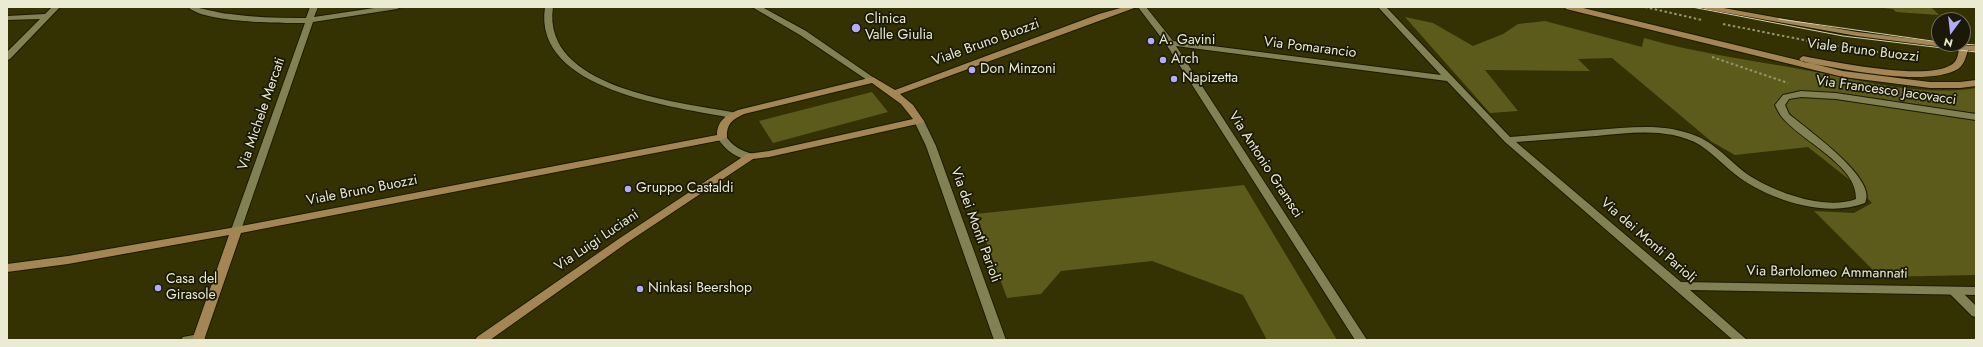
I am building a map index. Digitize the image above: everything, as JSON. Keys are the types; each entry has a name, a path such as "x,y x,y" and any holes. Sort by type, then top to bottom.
{"street":[{"path":"7,57 56,7"},
{"path":"192,7 201,12 224,16 310,20 397,7"},
{"name":"Via Michele Mercati","path":"236,230 314,7"},
{"path":"549,7 550,30 556,48 569,63 585,75 625,91 732,115"},
{"path":"756,7 804,33 872,80 907,102 919,121 769,154 750,156 733,150 724,142 722,137 724,124 732,115 746,110 872,80"},
{"name":"Viale Bruno Buozzi","path":"894,93 1108,14 1133,7"},
{"name":"Via Antonio Gramsci","path":"1142,7 1170,43 1361,340"},
{"path":"1382,7 1508,140"},
{"name":"Viale Bruno Buozzi","path":"1569,7 1818,69 1880,80 1939,86 1976,83"},
{"path":"1705,7 1856,34 1931,44"},
{"path":"7,18 47,16"},
{"name":"Via Pomarancio","path":"1170,43 1448,78"},
{"name":"Viale Bruno Buozzi","path":"1744,50 1872,69 1923,74 1940,72 1955,67 1960,61 1963,52"},
{"name":"Via Francesco Jacovacci","path":"1508,140 1642,130 1675,132 1704,143 1744,176 1769,190 1802,201 1840,206 1850,205 1861,201 1863,193 1860,187 1839,162 1785,115 1780,105 1786,97 1801,94 1836,96 1976,117"},
{"name":"Via dei Monti Parioli","path":"919,121 931,146 1000,340"},
{"name":"Viale Bruno Buozzi","path":"7,268 68,260 236,230 722,137"},
{"name":"Via dei Monti Parioli","path":"1508,140 1535,165 1741,340"},
{"name":"Via Luigi Luciani","path":"481,340 624,240 750,156"},
{"path":"187,340 199,339 236,230"},
{"name":"Via Bartolomeo Ammannati","path":"1678,286 1976,291"},
{"path":"1954,290 1976,312"}],"path":[{"path":"1645,7 1705,20"},
{"path":"1720,23 1824,44 1905,56 1915,55"},
{"path":"1710,56 1791,84"}],"shaded area":[{"path":"1874,7 1931,7 1936,12 1931,12 1931,14 1896,12 1893,9"},
{"path":"1405,17 1433,23 1473,46 1503,34 1518,24 1545,21 1642,47 1644,38 1704,52 1890,86 1933,90 1976,88 1976,275 1880,277 1814,211 1854,213 1872,203 1851,181 1808,147 1735,155 1712,142 1612,58 1578,59 1590,71 1485,70 1518,111 1490,113"},
{"path":"872,92 888,112 773,143 759,121"},
{"path":"1244,185 1337,340 1267,340 1243,295 1152,261 1061,271 1041,294 1007,298 976,214"}],"tram line":[{"path":"1692,7 1843,36 1976,52"},
{"path":"1779,19 1931,41"},
{"path":"1971,45 1976,45"}],"place":[{"name":"Clinica Valle Giulia","path":"856,28"},
{"name":"A. Gavini","path":"1151,41"},
{"name":"Arch","path":"1163,60"},
{"name":"Don Minzoni","path":"972,70"},
{"name":"Napizetta","path":"1174,79"},
{"name":"Gruppo Castaldi","path":"628,189"},
{"name":"Casa del Girasole","path":"158,288"},
{"name":"Ninkasi Beershop","path":"640,289"}]}
